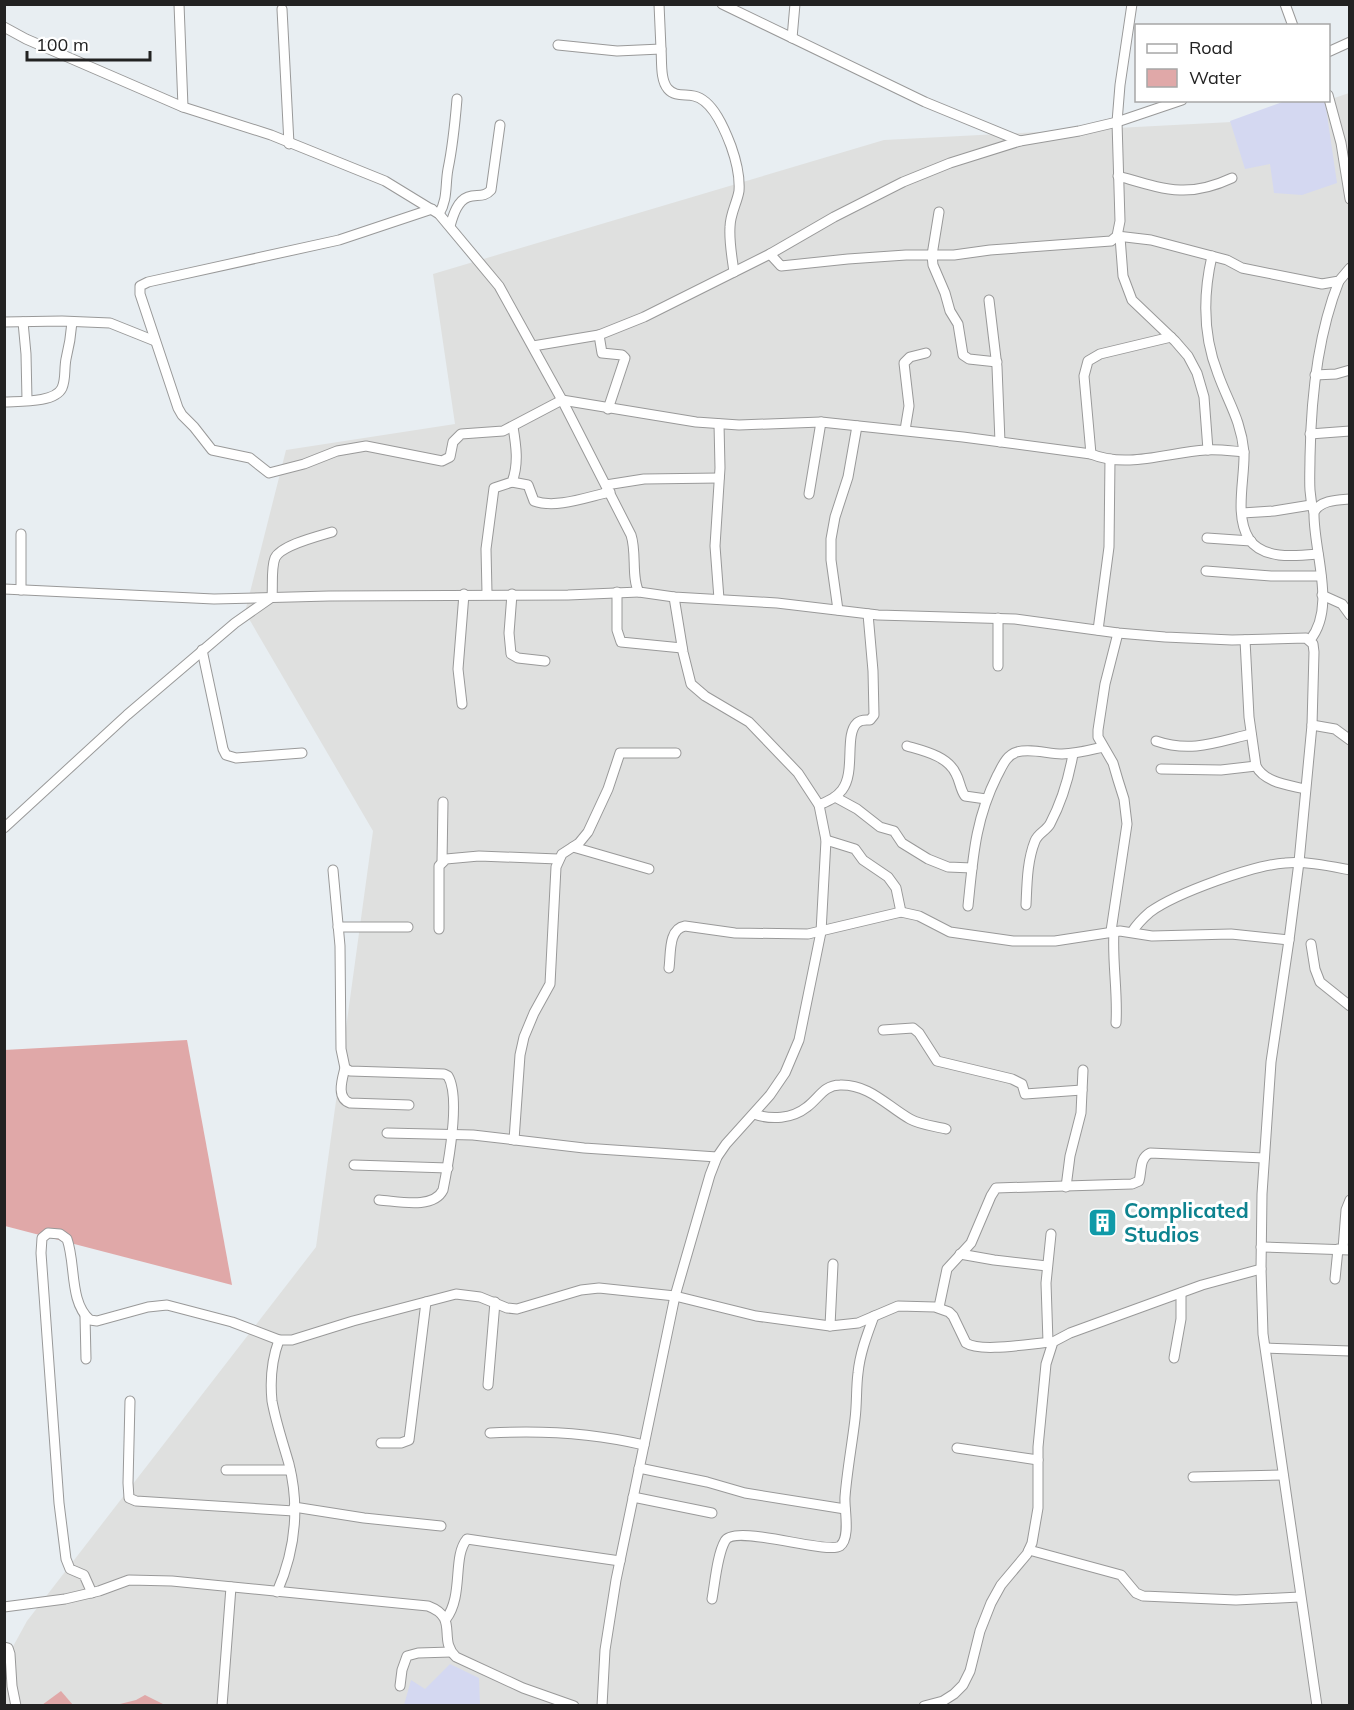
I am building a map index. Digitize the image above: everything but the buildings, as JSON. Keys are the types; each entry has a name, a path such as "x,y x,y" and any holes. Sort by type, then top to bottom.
{"street":[{"path":"179,4 183,107"},
{"path":"659,4 666,87 673,93 695,96 703,100 712,109 732,149 739,176 739,192 730,224 729,242 734,272"},
{"path":"722,4 925,102 1020,141"},
{"path":"792,38 795,4"},
{"path":"1132,4 1122,64 1117,122 1120,222 1118,236 1123,276 1132,300 1188,356 1201,384 1204,397 1208,450"},
{"path":"1285,4 1292,24"},
{"path":"282,9 289,144"},
{"path":"4,27 26,39 183,107 271,135 385,181 435,212 450,226 500,286 562,400 625,520 634,545 635,582 639,592"},
{"path":"1330,52 1350,42"},
{"path":"558,45 617,51 661,49"},
{"path":"457,99 446,196 435,212 339,240 140,286 140,294 178,408 208,446 217,452 250,458 268,473 304,464 337,451 359,447 442,461 450,457 453,442 461,434 495,432 513,427 562,400 608,409 718,424 821,422 1000,441 1091,454 1110,459 1143,458 1208,450 1244,452"},
{"path":"1330,99 1341,143 1350,199"},
{"path":"533,346 599,335 644,317 770,254 834,217 903,182 950,163 1020,141 1117,122 1176,102"},
{"path":"450,226 454,213 462,201 470,196 485,195 491,190 500,125"},
{"path":"1118,176 1166,190 1185,191 1202,189 1232,178"},
{"path":"939,212 932,255 934,270 945,292 950,311 958,324 963,355 969,359 997,362"},
{"path":"770,254 781,266 848,259 954,255 990,250 1104,243 1118,236 1151,240 1231,261 1242,268 1322,284 1343,280"},
{"path":"1212,256 1205,285 1211,354 1239,424 1244,452 1242,513 1251,541"},
{"path":"1310,640 1318,626 1322,595 1309,486 1310,434 1315,375 1330,303 1350,268"},
{"path":"989,300 997,362 1000,441"},
{"path":"4,322 116,324 155,341"},
{"path":"23,322 27,400"},
{"path":"4,402 50,397 60,391 63,385 72,322"},
{"path":"599,335 602,353 622,355 625,358 608,409"},
{"path":"1091,454 1084,376 1088,361 1100,354 1171,337"},
{"path":"906,430 909,406 905,360 926,353"},
{"path":"1315,375 1336,374 1350,370"},
{"path":"809,494 821,422"},
{"path":"718,424 719,478 715,546 719,599"},
{"path":"838,610 831,560 832,529 844,493 857,426"},
{"path":"512,482 517,461 513,427"},
{"path":"1310,434 1350,431"},
{"path":"1098,630 1109,547 1110,459"},
{"path":"487,593 486,549 494,488 512,482 528,484 531,498 536,502 566,502 644,479 719,478"},
{"path":"1242,513 1313,508 1324,503 1350,499"},
{"path":"4,828 120,720 202,650 272,597 274,562 279,553 288,547 332,531"},
{"path":"21,534 21,590"},
{"path":"1207,538 1251,541 1273,554 1294,556 1318,554"},
{"path":"1206,571 1271,576 1321,576"},
{"path":"4,589 214,599 639,592 868,614 1040,621 1118,633 1245,640 1298,638 1310,640 1314,652 1312,725 1290,940 1271,1062 1264,1158 1261,1269 1266,1348 1317,1706"},
{"path":"617,592 617,630 621,642 682,648"},
{"path":"462,704 458,669 464,594"},
{"path":"512,594 509,633 511,654 518,658 546,661"},
{"path":"1322,595 1342,604 1350,615"},
{"path":"602,1706 605,1650 620,1561 675,1296 717,1157 785,1073 793,1056 804,1020 821,932 825,840 819,805 798,773 753,726 694,688 689,680 674,597"},
{"path":"1335,600 1350,603"},
{"path":"819,805 835,797 846,783 855,725 860,721 870,720 874,715 868,614"},
{"path":"998,618 998,666"},
{"path":"1116,1023 1117,989 1113,931 1127,824 1124,799 1113,763 1098,736 1098,729 1105,684 1118,633"},
{"path":"1245,640 1251,734 1256,766 1259,771 1271,779 1305,789"},
{"path":"202,650 225,755 236,758 302,753"},
{"path":"1312,725 1335,729 1350,740"},
{"path":"1156,741 1175,747 1194,747 1251,734"},
{"path":"907,746 934,755 952,766 965,796 986,799"},
{"path":"968,906 978,825 986,799 1003,764 1013,753 1030,751 1073,754 1103,747"},
{"path":"514,1140 520,1055 524,1037 550,984 558,859 585,838 608,789 620,753 675,753"},
{"path":"1026,905 1028,874 1034,844 1038,835 1049,825 1071,769 1073,754"},
{"path":"1161,769 1221,770 1256,766"},
{"path":"835,797 857,809 880,827 894,831 902,843 928,859 948,867 972,868"},
{"path":"439,929 439,871 443,801"},
{"path":"825,840 855,849 863,860 888,877 896,888 901,912"},
{"path":"573,847 649,869"},
{"path":"441,862 452,857 479,856 558,859"},
{"path":"1132,932 1152,910 1195,890 1274,864 1299,862 1350,870"},
{"path":"333,870 341,976 341,1049 345,1068 341,1087 342,1098 350,1103 409,1105"},
{"path":"669,968 673,939 679,927 763,934 821,932 901,912 919,916 950,932 1013,941 1055,941 1113,931 1171,937 1248,934 1290,940"},
{"path":"338,927 408,927"},
{"path":"1311,945 1320,982 1350,1006"},
{"path":"883,1030 913,1028 919,1033 937,1061 1012,1079 1022,1084 1025,1094 1082,1090"},
{"path":"345,1068 350,1071 444,1074 448,1076 452,1085 453,1134 448,1168 440,1196 435,1200 417,1202 379,1200"},
{"path":"1066,1187 1070,1156 1081,1113 1083,1071"},
{"path":"754,1114 773,1118 800,1112 827,1088 844,1085 868,1090 911,1120 946,1129"},
{"path":"387,1133 453,1134 584,1148 717,1157"},
{"path":"939,1307 947,1269 971,1243 996,1188 1137,1183 1140,1179 1144,1158 1150,1153 1264,1158"},
{"path":"354,1165 448,1168"},
{"path":"1335,1279 1344,1249 1346,1210 1350,1200"},
{"path":"86,1359 85,1316 77,1296 67,1239 60,1233 48,1233 42,1238 41,1253 64,1542 70,1569 84,1575 92,1593"},
{"path":"924,1706 943,1701 954,1695 963,1685 970,1671 987,1611 1001,1585 1029,1550 1037,1520 1038,1460 1050,1342 1047,1266 1051,1234"},
{"path":"1262,1247 1344,1249"},
{"path":"960,1254 1047,1266"},
{"path":"830,1326 833,1264"},
{"path":"85,1316 97,1321 148,1306 167,1305 193,1310 277,1339 303,1338 353,1321 456,1294 480,1297 507,1308 518,1309 581,1290 599,1288 675,1296 756,1316 830,1326 858,1323 898,1306 939,1307 953,1316 969,1346 988,1347 1050,1342 1181,1293 1261,1269"},
{"path":"1174,1359 1181,1318 1181,1293"},
{"path":"381,1443 401,1443 408,1440 426,1302"},
{"path":"488,1386 495,1302"},
{"path":"712,1599 721,1553 728,1536 840,1547 845,1538 845,1509 858,1373 861,1355 874,1316"},
{"path":"277,1339 271,1394 290,1470 294,1509 294,1540 277,1592"},
{"path":"1266,1348 1350,1351"},
{"path":"130,1401 128,1483 129,1498 136,1501 294,1509 441,1526"},
{"path":"490,1433 558,1432 616,1438 644,1444"},
{"path":"957,1448 1038,1460"},
{"path":"639,1467 745,1493 845,1509"},
{"path":"226,1470 290,1470"},
{"path":"1193,1477 1283,1475"},
{"path":"633,1497 712,1513"},
{"path":"446,1619 456,1599 461,1555 467,1539 620,1561"},
{"path":"1029,1550 1121,1575 1143,1596 1236,1599 1300,1597"},
{"path":"4,1607 65,1599 92,1593 129,1580 172,1581 411,1603 437,1609 446,1619 450,1652"},
{"path":"222,1706 231,1587"},
{"path":"4,1647 10,1654 16,1706"},
{"path":"400,1686 407,1656 418,1653 450,1652 456,1657 524,1688 574,1706"}],"shaded area":[{"path":"1349,93 1349,1705 5,1706 5,1661 27,1621 316,1247 373,831 245,612 286,450 455,424 433,274 884,140 1270,120 1323,102 1330,102 1330,99"},
{"path":"1282,102 1325,102 1337,183 1302,195 1274,193 1270,164 1245,169 1230,121"},
{"path":"450,1664 479,1678 480,1705 404,1705 411,1680 425,1689"}],"water":[{"path":"187,1040 232,1285 5,1226 4,1050"},
{"path":"61,1691 73,1705 42,1705"},
{"path":"145,1695 165,1705 116,1705 136,1700"}],"place":[{"name":"Complicated Studios","path":"1103,1223"}]}
